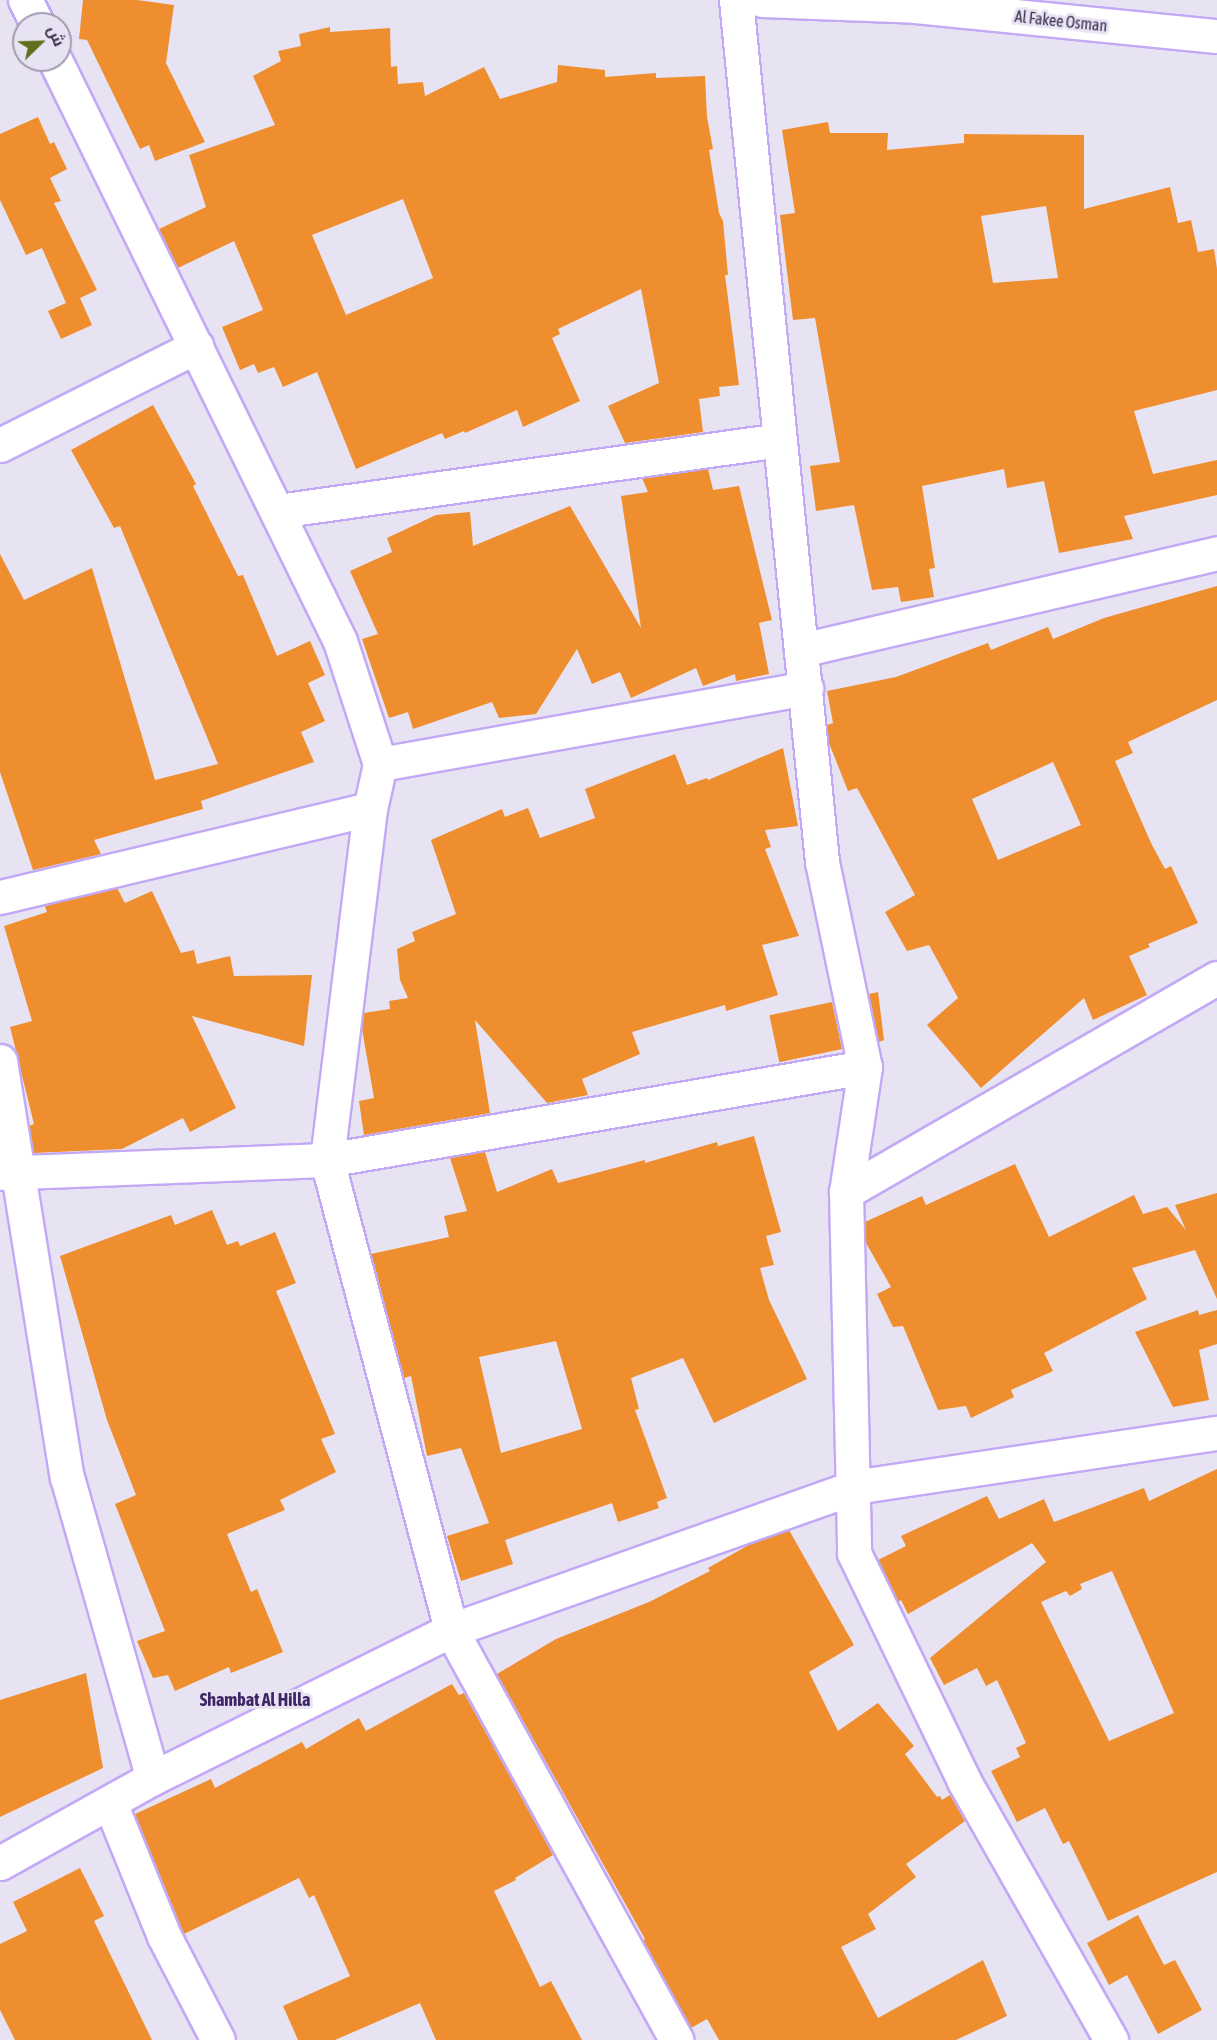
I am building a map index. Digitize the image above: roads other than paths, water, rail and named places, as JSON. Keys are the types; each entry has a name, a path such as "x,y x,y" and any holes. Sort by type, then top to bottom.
{"street":[{"path":"736,0 822,862 865,1067 846,1192 854,1553 964,1781 1111,2040"},
{"name":"Al Fakee Osman","path":"762,0 915,6 1217,36"},
{"path":"61,72 340,641 380,764 370,809 327,1160 451,1630 676,2040"},
{"path":"0,445 197,346"},
{"path":"278,512 780,440"},
{"path":"801,650 1217,553"},
{"path":"380,764 806,688"},
{"path":"0,897 370,809"},
{"path":"846,1192 1217,978"},
{"path":"0,1061 8,1173 68,1477 153,1778"},
{"path":"8,1173 327,1160 865,1067"},
{"path":"0,1863 153,1778 451,1630 854,1487 1217,1433"},
{"path":"110,1803 164,1936 218,2040"}],"district":[{"name":"Shambat Al Hilla","path":"255,1700"}]}
